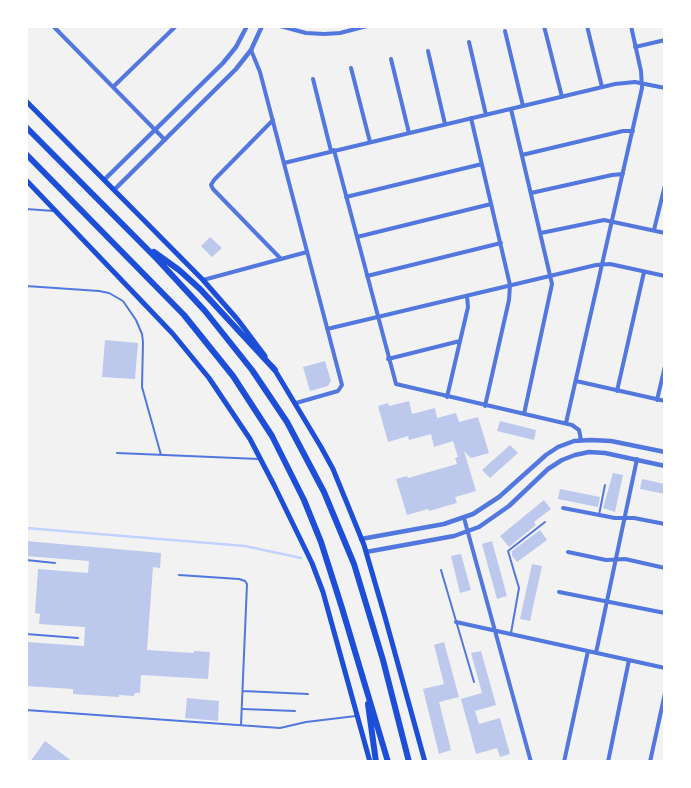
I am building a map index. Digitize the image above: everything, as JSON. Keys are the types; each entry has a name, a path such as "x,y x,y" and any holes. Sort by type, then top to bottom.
{"highway":[{"path":"26,126 205,311 242,356 284,417 311,466 335,516 354,564 410,762"},
{"path":"26,154 184,315 223,364 259,415 284,458 312,521 331,572 388,762"},
{"path":"144,246 168,261 190,279 275,370"},
{"path":"367,688 376,762"}],"main road":[{"path":"26,101 203,280 238,320 275,370 296,403 333,469 366,552 425,762"},
{"path":"26,180 186,350 227,404 261,459 312,563 370,762"}],"street":[{"path":"53,26 165,140"},
{"path":"113,87 176,26"},
{"path":"104,180 223,63 236,47 247,26"},
{"path":"114,190 236,69 251,50 262,26"},
{"path":"280,26 306,33 340,33 367,26"},
{"path":"338,26 340,33"},
{"path":"544,26 562,97"},
{"path":"588,26 602,87"},
{"path":"566,423 643,83 631,26"},
{"path":"505,31 522,106"},
{"path":"636,47 665,40"},
{"path":"469,42 486,114"},
{"path":"251,50 260,72 342,383 338,391 296,403"},
{"path":"428,51 445,124"},
{"path":"391,58 409,133"},
{"path":"351,68 370,142"},
{"path":"314,79 396,384 485,406 566,423 577,428 581,440"},
{"path":"284,163 602,87 628,82 665,88"},
{"path":"656,86 665,84"},
{"path":"511,109 551,276 551,290 524,414"},
{"path":"471,118 510,286 509,300 485,406"},
{"path":"273,120 211,185 212,189 282,258"},
{"path":"522,155 623,131 633,131"},
{"path":"346,197 482,164"},
{"path":"531,193 612,174 623,174"},
{"path":"654,230 665,184"},
{"path":"356,237 491,204"},
{"path":"541,233 598,221 612,221 665,233"},
{"path":"367,276 501,244"},
{"path":"203,280 308,252"},
{"path":"328,329 602,264 665,276"},
{"path":"617,391 644,272"},
{"path":"447,397 468,304 467,296"},
{"path":"388,359 460,341"},
{"path":"657,400 665,366"},
{"path":"576,381 665,401"},
{"path":"361,539 444,524 464,518 491,504 546,455 564,445 581,440 611,440 665,452"},
{"path":"366,552 468,532 501,512 548,469 568,457 582,453 597,452 665,466"},
{"path":"596,653 637,459"},
{"path":"563,508 615,518 634,518 665,524"},
{"path":"464,518 531,762"},
{"path":"568,552 606,560 625,559 665,568"},
{"path":"559,592 665,613"},
{"path":"456,622 665,668"},
{"path":"564,762 588,651"},
{"path":"608,762 629,660"},
{"path":"650,762 665,693"}],"lane":[{"path":"26,209 55,211"},
{"path":"26,286 98,291 109,293 123,301 136,320 142,334 142,387 161,455"},
{"path":"117,453 261,459"},
{"path":"599,515 605,485"},
{"path":"511,635 519,588 508,551 545,522"},
{"path":"26,560 55,563"},
{"path":"441,570 474,682"},
{"path":"179,574 246,581 241,725"},
{"path":"26,634 78,638"},
{"path":"243,691 308,694"},
{"path":"242,709 295,711"},
{"path":"26,710 280,728 306,722 356,716"}],"building":[{"path":"210,237 222,248 212,257 201,246"},
{"path":"105,340 138,343 135,379 102,377"},
{"path":"325,361 331,381 328,386 310,391 303,367"},
{"path":"409,401 412,414 435,408 437,418 456,413 459,422 478,417 489,453 471,458 464,451 476,491 455,497 457,503 407,515 396,479 407,476 408,478 457,464 455,458 458,457 453,441 434,447 431,434 409,440 408,436 388,442 378,406 388,403 389,406"},
{"path":"500,421 536,430 534,440 497,431"},
{"path":"510,445 518,453 490,478 482,470"},
{"path":"613,473 623,475 615,512 603,508"},
{"path":"642,479 665,484 665,494 640,489"},
{"path":"560,489 600,497 598,507 558,499"},
{"path":"544,500 551,509 534,522 536,525 509,547 500,536"},
{"path":"540,530 547,540 517,562 512,556 512,551"},
{"path":"26,541 161,553 160,568 153,567 147,650 194,653 194,651 210,652 208,679 141,675 140,693 135,693 134,696 119,695 119,697 73,694 73,689 26,686 26,642 84,646 85,627 39,624 40,614 35,613 38,569 88,573 89,561 26,556"},
{"path":"492,541 507,596 497,599 482,544"},
{"path":"461,554 471,590 460,593 451,556"},
{"path":"532,564 542,566 530,621 520,619"},
{"path":"444,642 459,697 439,702 451,750 439,754 423,689 444,684 434,645"},
{"path":"481,651 496,705 475,711 479,724 500,718 510,754 500,757 497,748 476,754 461,699 482,693 471,653"},
{"path":"187,698 219,701 218,721 185,718"},
{"path":"45,741 73,762 30,762"}],"waterway":[{"path":"26,528 245,546 301,558"}]}
